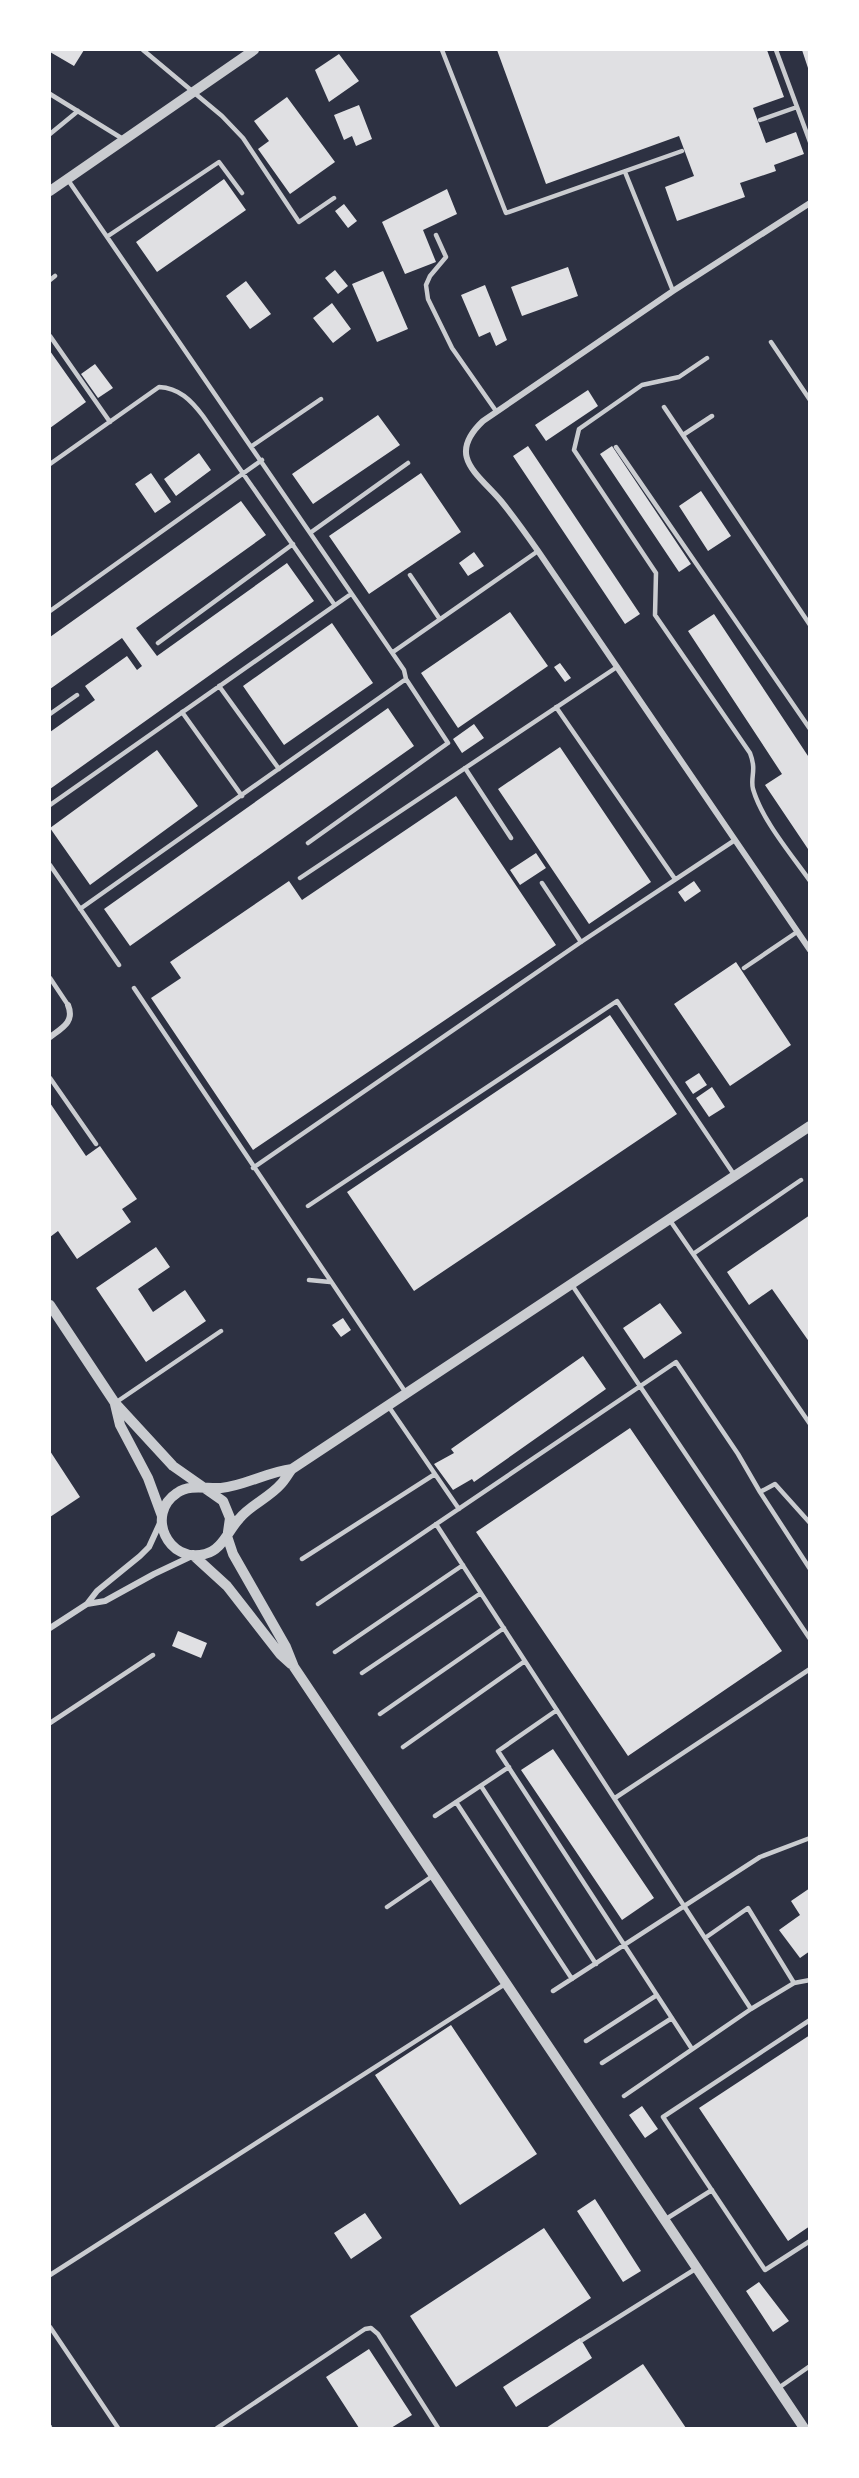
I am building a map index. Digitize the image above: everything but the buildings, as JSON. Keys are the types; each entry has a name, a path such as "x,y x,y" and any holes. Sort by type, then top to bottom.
{"street":[{"path":"50,191 254,50"},
{"path":"810,203 673,291 496,411 470,433 466,442 466,454 471,466 538,550 810,950"},
{"path":"50,1037 68,1022 71,1012 68,1005"},
{"path":"87,1604 105,1601 154,1574 193,1556 214,1550 243,1513 281,1485 292,1469 810,1126"},
{"path":"50,1305 115,1403 173,1466 203,1488 217,1495 226,1507 230,1518 226,1536 232,1554 286,1647 294,1667 804,2428"},
{"path":"115,1403 120,1425 148,1478 162,1516 162,1529 168,1542 181,1552 193,1556 227,1586 280,1654 294,1667"},
{"path":"50,1629 87,1604 97,1590 144,1552 158,1529 169,1500 178,1492 192,1488 232,1486 292,1469"}],"lane":[{"path":"143,50 222,116 243,138 299,222 334,198"},
{"path":"442,50 506,213 682,151"},
{"path":"776,50 810,142"},
{"path":"50,94 123,139"},
{"path":"760,120 797,107"},
{"path":"50,134 78,111"},
{"path":"108,236 219,162 242,193"},
{"path":"625,172 673,291"},
{"path":"67,179 393,652 405,670 406,680 448,743 308,843"},
{"path":"436,235 446,257 430,276 426,285 428,299 452,348 496,411"},
{"path":"50,280 55,276"},
{"path":"50,336 110,422"},
{"path":"771,342 810,400"},
{"path":"707,358 679,377 642,385 579,429 574,450 656,573 656,615 750,753 755,765 752,787 760,808 810,881"},
{"path":"50,464 159,387 177,391 194,404 244,472 334,604"},
{"path":"252,446 321,399"},
{"path":"664,407 810,625"},
{"path":"683,435 712,416"},
{"path":"616,447 810,729"},
{"path":"50,611 262,460"},
{"path":"310,533 408,463"},
{"path":"158,643 293,544"},
{"path":"393,652 538,550"},
{"path":"410,575 439,618"},
{"path":"50,805 351,594"},
{"path":"300,878 617,667"},
{"path":"80,909 406,680"},
{"path":"219,686 279,769"},
{"path":"50,714 77,695"},
{"path":"556,708 675,879"},
{"path":"182,712 242,796"},
{"path":"465,768 511,838"},
{"path":"253,1168 580,942 735,840"},
{"path":"50,866 119,965"},
{"path":"542,883 580,942"},
{"path":"744,968 797,932"},
{"path":"50,978 68,1005"},
{"path":"134,988 406,1394"},
{"path":"309,1206 617,1001 735,1176"},
{"path":"50,1078 96,1144"},
{"path":"693,1254 801,1180"},
{"path":"669,1219 810,1424"},
{"path":"309,1280 331,1282"},
{"path":"571,1284 810,1639"},
{"path":"115,1403 221,1331"},
{"path":"318,1604 676,1362 738,1454 810,1569"},
{"path":"388,1405 459,1509"},
{"path":"302,1559 435,1474"},
{"path":"760,1492 775,1484 810,1523"},
{"path":"436,1524 751,2009"},
{"path":"335,1652 463,1565"},
{"path":"362,1673 481,1593"},
{"path":"381,1714 504,1628"},
{"path":"50,1723 153,1655"},
{"path":"403,1747 525,1661"},
{"path":"615,1798 808,1670 810,1677"},
{"path":"557,1710 498,1751 692,2049"},
{"path":"435,1816 508,1767"},
{"path":"481,1786 596,1964"},
{"path":"456,1802 572,1979"},
{"path":"553,1991 760,1857 810,1838"},
{"path":"387,1907 434,1875"},
{"path":"705,1938 748,1908 794,1983"},
{"path":"624,2096 751,2009 794,1983 810,1980"},
{"path":"50,2275 506,1983"},
{"path":"586,2041 657,1995"},
{"path":"602,2063 672,2018"},
{"path":"810,2020 663,2116 765,2270 810,2241"},
{"path":"665,2220 712,2190"},
{"path":"582,2340 697,2268"},
{"path":"50,2327 118,2428"},
{"path":"217,2428 364,2329 371,2328 378,2334 438,2428"},
{"path":"777,2389 810,2366"}]}
